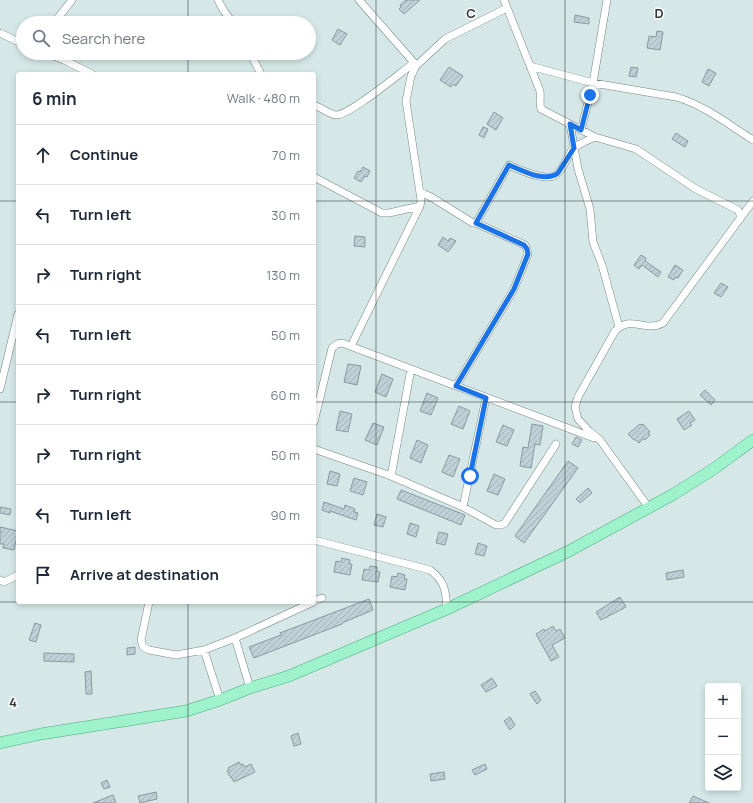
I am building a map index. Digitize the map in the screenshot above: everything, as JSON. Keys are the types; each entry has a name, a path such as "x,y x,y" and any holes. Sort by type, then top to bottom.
{"main road":[{"path":"0,743 48,733 186,711 289,676 447,609 536,567 649,508 715,468 753,440"}],"street":[{"path":"59,16 72,0"},
{"path":"218,0 228,16"},
{"path":"360,0 415,64"},
{"path":"504,0 541,95 541,110 594,137 636,149 696,189 738,210 740,219"},
{"path":"581,130 593,83 607,0"},
{"path":"316,106 333,115 339,115 362,102 415,64 445,39 506,8"},
{"path":"0,33 16,41"},
{"path":"64,60 88,72"},
{"path":"254,60 260,72"},
{"path":"351,346 420,206 420,192 406,101 415,64"},
{"path":"530,66 593,83 688,100 707,110 753,140"},
{"path":"570,124 574,148 590,209 592,242 602,265 619,327"},
{"path":"476,223 509,165 532,174 552,177 558,173 574,148 594,137"},
{"path":"316,178 382,213 389,213 420,206"},
{"path":"420,192 431,197 473,223 524,245 528,254 514,289 456,386"},
{"path":"649,508 600,440 578,419 575,407 578,397 615,331 619,327 632,323 653,327 663,323 753,201"},
{"path":"0,389 16,322"},
{"path":"316,414 332,348 340,343 600,440"},
{"path":"392,476 411,369"},
{"path":"463,507 486,398"},
{"path":"316,450 392,476 463,507 496,525 501,525 505,523 556,444"},
{"path":"316,541 430,570 438,576 444,586 447,609"},
{"path":"0,580 4,582 16,576"},
{"path":"316,601 322,598"},
{"path":"149,604 141,640 143,647 149,650 176,655 204,650 235,638 309,604"},
{"path":"235,638 250,688"},
{"path":"204,650 220,700"}],"building":[{"path":"406,0 420,0 404,14 399,9 401,7 400,5"},
{"path":"575,15 589,18 589,24 574,22"},
{"path":"338,29 347,34 340,45 332,40"},
{"path":"657,31 663,32 660,50 647,48 649,36 656,37"},
{"path":"449,67 463,76 456,86 453,84 451,87 440,80"},
{"path":"631,67 638,68 636,77 629,76"},
{"path":"708,69 716,73 709,86 702,82"},
{"path":"494,112 503,118 496,130 487,124"},
{"path":"483,127 488,129 484,138 479,135"},
{"path":"676,133 688,141 685,147 672,139"},
{"path":"363,167 370,171 367,177 365,176 361,182 354,178 358,171 360,172"},
{"path":"355,236 365,237 365,247 354,246"},
{"path":"443,237 448,241 450,238 456,241 448,252 438,245"},
{"path":"641,255 646,258 645,261 661,272 658,277 642,265 639,269 634,265"},
{"path":"675,265 683,270 678,278 675,277 674,280 668,277"},
{"path":"721,283 728,287 721,297 714,293"},
{"path":"348,364 361,366 357,385 344,382"},
{"path":"382,374 393,379 386,397 375,392"},
{"path":"705,390 715,400 711,405 700,395"},
{"path":"427,393 438,398 431,415 420,411"},
{"path":"459,406 470,411 463,429 451,424"},
{"path":"340,411 352,414 348,432 336,430"},
{"path":"689,411 695,420 690,423 692,425 684,430 677,419"},
{"path":"373,423 384,427 377,445 365,440"},
{"path":"532,424 543,426 540,445 535,444 531,468 520,466 523,447 528,448"},
{"path":"640,424 643,424 650,432 648,434 650,435 639,443 628,434"},
{"path":"503,425 514,430 507,446 496,442"},
{"path":"576,437 582,440 578,447 572,444"},
{"path":"417,440 428,445 421,463 410,458"},
{"path":"449,455 460,459 453,477 442,472"},
{"path":"568,461 578,468 524,543 515,536"},
{"path":"330,471 340,474 337,486 327,484"},
{"path":"494,474 505,479 498,495 487,491"},
{"path":"354,478 367,482 363,495 350,491"},
{"path":"588,488 592,493 580,503 576,499"},
{"path":"401,490 465,515 461,525 397,499"},
{"path":"324,502 344,509 345,505 355,509 354,512 358,513 356,520 330,511 330,513 322,510"},
{"path":"0,507 11,509 10,515 0,513"},
{"path":"377,514 386,517 383,527 374,525"},
{"path":"410,523 419,526 416,537 407,534"},
{"path":"0,527 16,531 14,550 3,548 4,544 0,544"},
{"path":"439,532 448,534 445,545 436,543"},
{"path":"478,543 487,546 484,556 475,554"},
{"path":"342,558 350,560 349,564 352,564 350,575 334,572 336,561 341,562"},
{"path":"370,566 377,567 377,571 380,572 378,582 362,580 364,569 369,570"},
{"path":"683,570 684,577 667,580 666,573"},
{"path":"398,573 405,575 404,579 407,579 405,590 390,587 392,576 397,577"},
{"path":"620,597 626,607 601,620 596,612"},
{"path":"369,599 373,610 342,624 254,658 249,647 281,635 280,633"},
{"path":"35,623 41,625 36,642 29,640"},
{"path":"553,626 556,631 560,629 565,638 552,645 559,657 551,661 536,634"},
{"path":"135,647 135,654 127,655 127,648"},
{"path":"44,653 74,654 74,662 44,661"},
{"path":"91,671 92,694 86,694 85,672"},
{"path":"492,678 497,686 486,692 481,685"},
{"path":"535,691 541,700 537,704 530,694"},
{"path":"510,717 515,725 510,730 504,721"},
{"path":"298,733 301,744 294,746 291,736"},
{"path":"239,762 245,767 251,764 255,772 234,782 227,771 229,770 228,768"},
{"path":"485,764 487,769 475,775 472,770"},
{"path":"444,772 445,779 431,781 430,774"},
{"path":"107,780 110,787 104,789 101,783"},
{"path":"156,792 157,799 140,803 138,796"},
{"path":"113,795 116,803 93,803"},
{"path":"693,796 709,803 689,803"}],"route":[{"path":"470,476 486,398 456,386 514,289 528,254 524,245 476,223 509,165 532,174 548,177 555,176 558,173 574,148 570,124 581,130 590,95"}]}
